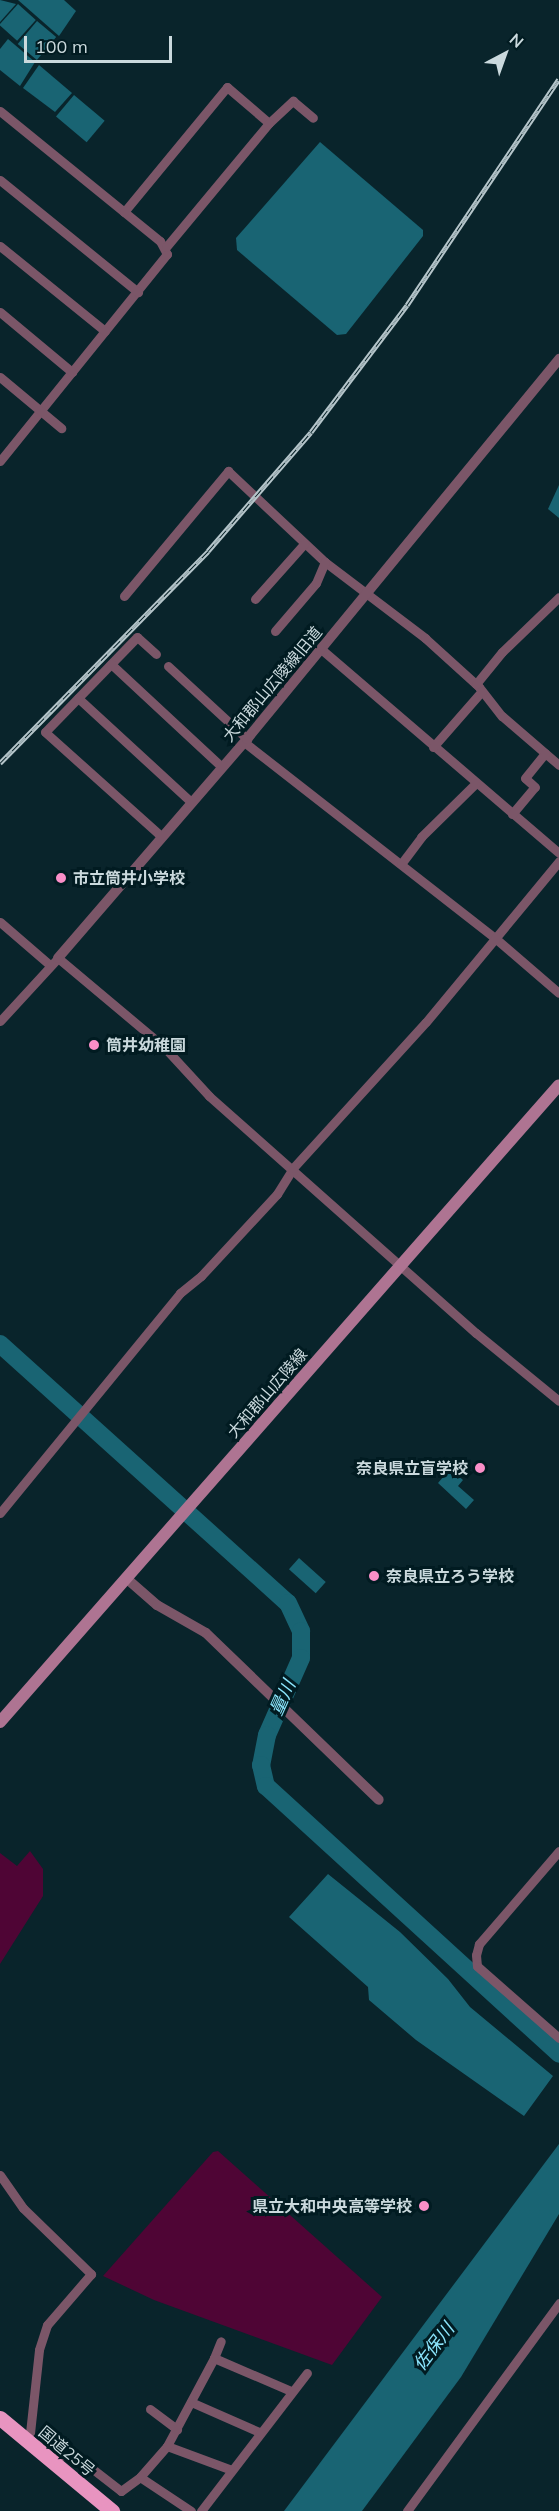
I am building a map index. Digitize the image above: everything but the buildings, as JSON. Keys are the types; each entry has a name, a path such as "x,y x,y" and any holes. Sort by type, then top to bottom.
{"highway":[{"name":"国道25号","path":"0,2418 112,2511"}],"main road":[{"name":"大和郡山広陵線","path":"0,1722 559,1085"}],"street":[{"path":"124,212 227,87 269,123"},
{"path":"0,461 164,260 166,247 269,123 293,101 313,118"},
{"path":"0,111 166,247"},
{"path":"0,180 138,292"},
{"path":"0,246 105,332"},
{"path":"0,312 72,372"},
{"name":"大和郡山広陵線旧道","path":"0,1021 222,768 559,359"},
{"path":"0,377 61,428"},
{"path":"0,444 8,451"},
{"path":"124,596 228,471 325,562 365,595 425,638 479,688 502,716 559,765"},
{"path":"255,599 304,544"},
{"path":"275,631 316,583 325,562"},
{"path":"433,747 479,688 502,652 559,597"},
{"path":"156,654 137,637 45,732 161,836"},
{"path":"321,649 475,784 559,853"},
{"path":"111,664 222,768"},
{"path":"168,666 245,740 495,938 559,993"},
{"path":"78,698 191,802"},
{"path":"512,814 535,787 525,778 545,753"},
{"path":"401,864 421,837 475,784"},
{"path":"0,1513 180,1293 201,1276 277,1194 293,1168 418,1031 559,861"},
{"path":"0,922 164,1047 209,1096 401,1266 559,1401"},
{"path":"126,1578 157,1605 206,1634 273,1698 284,1712 379,1800"},
{"path":"559,1851 479,1944 476,1955 477,1966 559,2038"},
{"path":"0,2175 23,2208 92,2274 47,2325 39,2350 29,2442"},
{"path":"406,2511 559,2303"},
{"path":"49,2459 72,2453 122,2491 140,2477 167,2446 214,2358 220,2341"},
{"path":"214,2358 291,2391"},
{"path":"201,2511 259,2432 307,2373"},
{"path":"191,2402 259,2432"},
{"path":"150,2409 177,2429"},
{"path":"167,2446 232,2470"},
{"path":"140,2477 191,2511"}],"shaded area":[{"path":"30,1851 43,1869 43,1896 0,1964 0,1853 17,1866"},
{"path":"218,2151 382,2297 332,2365 154,2300 103,2276 213,2152"}],"water":[{"path":"0,0 16,4 0,22"},
{"path":"18,0 64,0 76,11 59,36"},
{"path":"18,4 36,20 17,41 0,24"},
{"path":"37,21 56,37 37,60 18,44"},
{"path":"8,39 35,62 20,86 0,70 0,49"},
{"path":"39,65 72,93 55,112 23,88"},
{"path":"74,95 105,121 87,142 56,116"},
{"path":"320,142 423,230 423,236 346,334 337,335 237,250 236,238"},
{"path":"559,485 559,518 548,509"},
{"path":"450,1469 463,1480 458,1486 474,1500 466,1509 438,1483"},
{"path":"299,1558 326,1582 316,1593 289,1569"},
{"path":"328,1874 400,1932 448,1979 470,2007 553,2076 524,2116 416,2040 369,2000 368,1987 289,1917"},
{"name":"佐保川","path":"559,2144 559,2214 461,2377 362,2511 284,2511"}],"waterway":[{"name":"量川","path":"0,1344 288,1603 301,1631 301,1658 267,1735 261,1765 266,1786 559,2054"}],"railway":[{"path":"0,763 208,551 311,432 407,305 559,79"}],"place":[{"name":"市立筒井小学校","path":"61,878"},
{"name":"筒井幼稚園","path":"94,1045"},
{"name":"奈良県立盲学校","path":"480,1468"},
{"name":"奈良県立ろう学校","path":"374,1576"},
{"name":"県立大和中央高等学校","path":"424,2206"}]}
